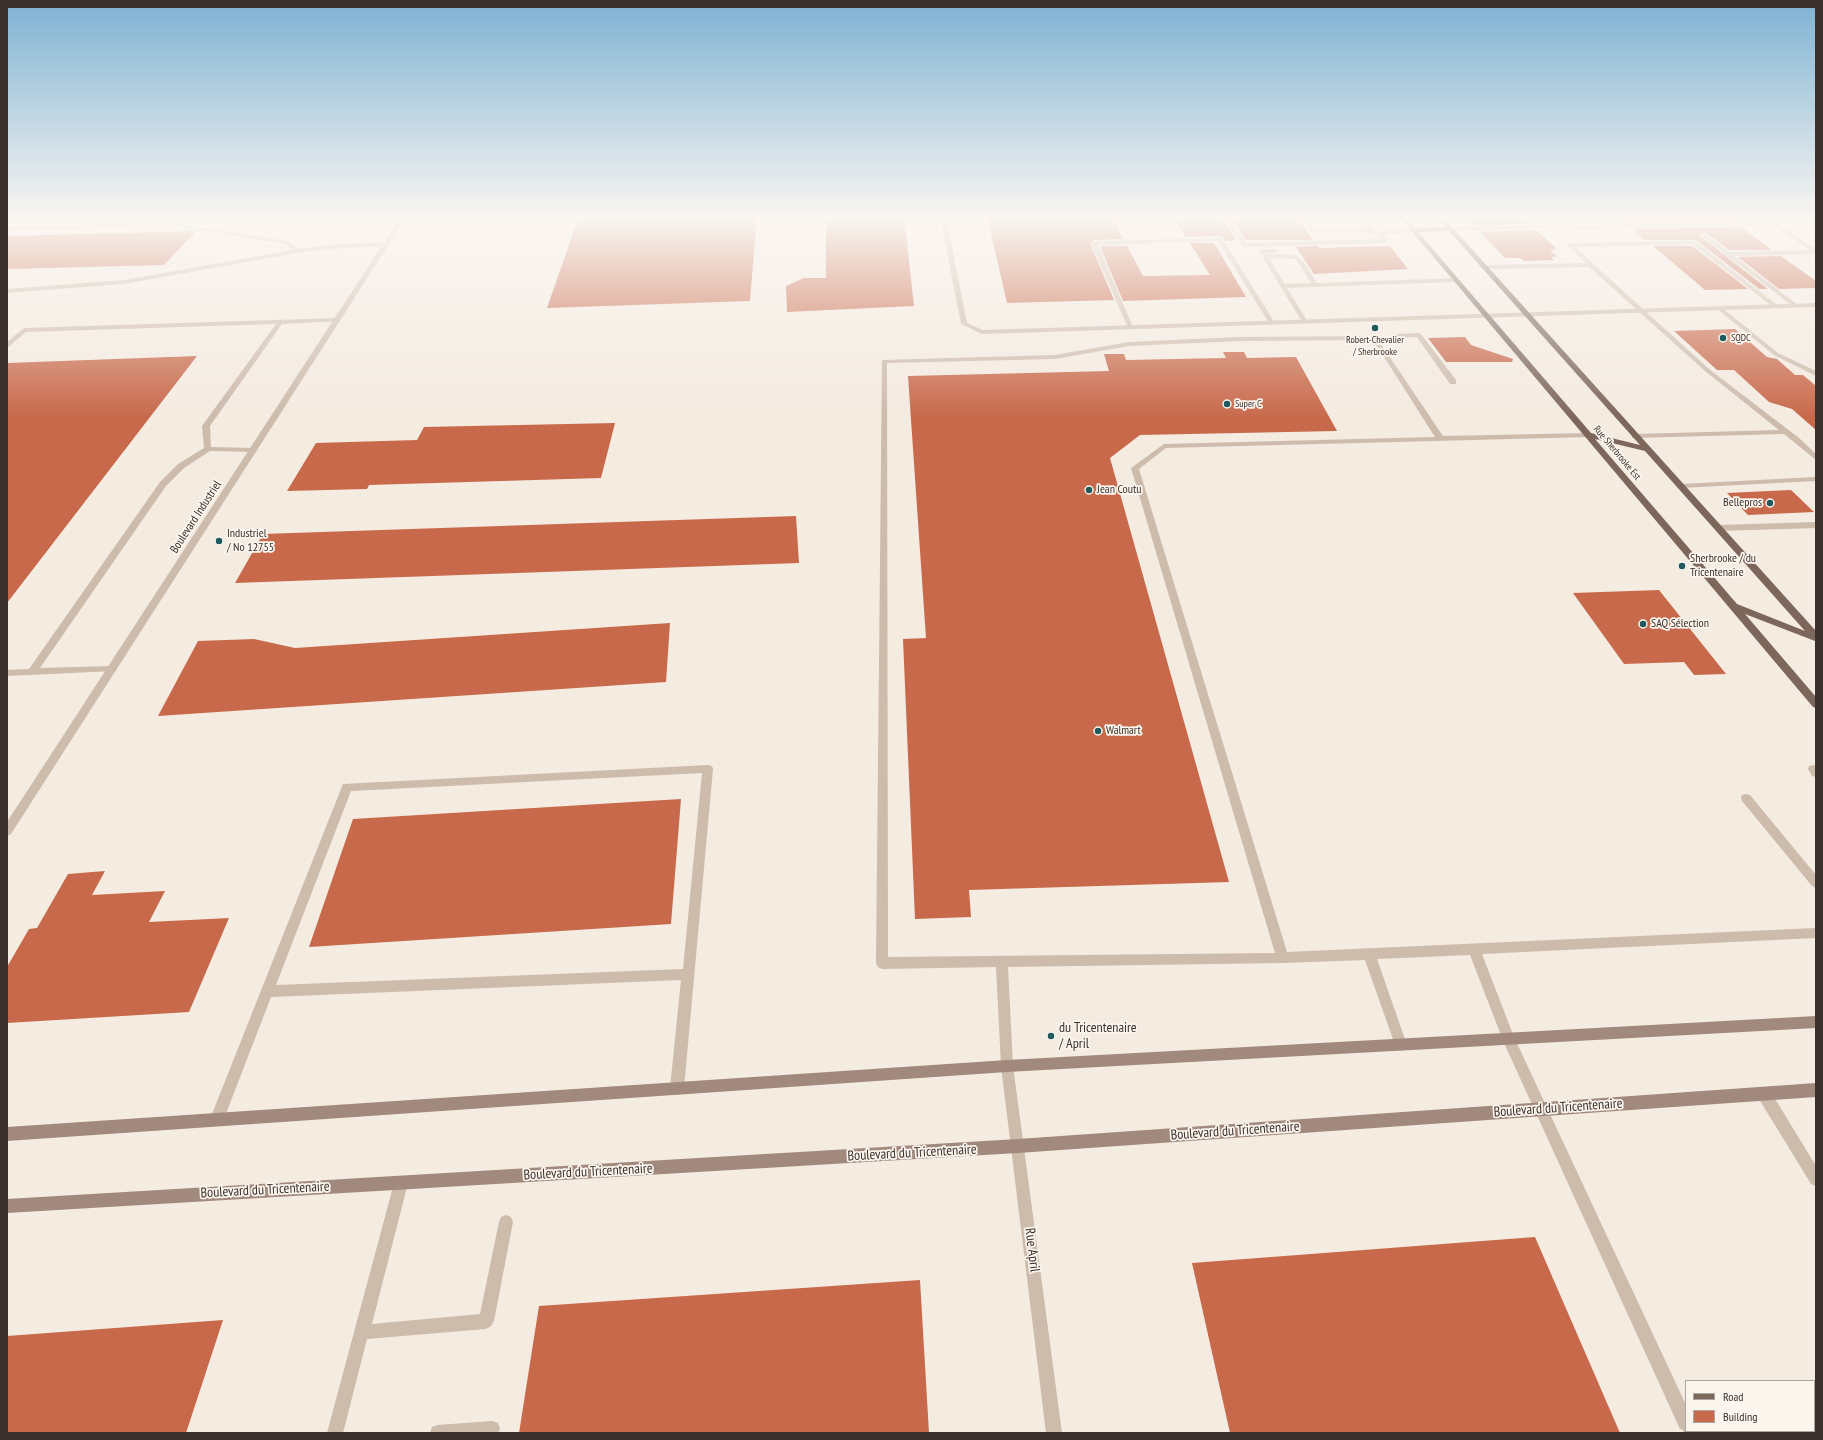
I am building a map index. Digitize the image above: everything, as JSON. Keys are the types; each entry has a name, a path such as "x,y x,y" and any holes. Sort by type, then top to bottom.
{"main road":[{"name":"Rue Sherbrooke Est","path":"1459,283 1816,704"},
{"path":"1499,283 1816,637"},
{"path":"1588,435 1647,449"},
{"path":"1733,606 1816,637"}],"street":[{"path":"7,291 108,283"},
{"name":"Boulevard Industriel","path":"7,831 361,283"},
{"path":"956,283 964,324 982,332 1816,305"},
{"path":"1111,283 1130,327"},
{"path":"1247,283 1272,323"},
{"path":"1281,283 1305,322"},
{"path":"1283,286 1366,283"},
{"path":"1611,283 1707,370 1786,432 1816,458"},
{"path":"1746,283 1775,306"},
{"path":"1766,283 1796,306"},
{"path":"1719,308 1776,354 1816,374"},
{"path":"7,346 24,330 338,320"},
{"path":"208,449 206,426 281,321"},
{"path":"1396,336 1419,335 1453,382"},
{"path":"1440,438 1379,345 1369,338 1240,339 1129,344 1055,357 884,361 882,963 1283,958 1816,933"},
{"path":"1635,436 1786,432"},
{"path":"1283,958 1135,468 1164,446 1588,435"},
{"path":"32,672 163,484 181,466 208,449 253,450"},
{"path":"1681,486 1816,479"},
{"path":"1719,528 1816,524"},
{"path":"7,673 112,669"},
{"path":"216,1120 347,787 708,769 676,1088"},
{"path":"1746,798 1816,883"},
{"path":"1474,950 1509,1039 1685,1421"},
{"path":"1369,954 1401,1045"},
{"name":"Rue April","path":"1002,962 1007,1066 1054,1433"},
{"path":"267,992 688,974"},
{"path":"7,1134 1007,1066 1816,1022"},
{"name":"Boulevard du Tricentenaire","path":"7,1206 1018,1146 1816,1090"},
{"path":"1764,1094 1816,1179"},
{"path":"335,1433 401,1182"},
{"path":"362,1332 486,1321 506,1222"},
{"path":"438,1433 492,1429"}],"building":[{"path":"556,283 751,283 750,301 547,308"},
{"path":"792,283 911,283 914,306 787,312 786,286"},
{"path":"1002,283 1107,283 1114,300 1007,303"},
{"path":"1116,283 1238,283 1246,297 1123,301"},
{"path":"1697,283 1740,283 1748,289 1705,290"},
{"path":"1752,283 1761,283 1768,289 1759,289"},
{"path":"1772,283 1816,283 1816,288 1779,289"},
{"path":"1735,329 1767,357 1777,359 1795,375 1803,375 1816,386 1816,430 1792,409 1769,402 1734,370 1717,370 1674,331"},
{"path":"1465,337 1471,345 1513,359 1512,362 1446,362 1428,338"},
{"path":"1223,352 1244,352 1247,358 1296,357 1337,431 1140,435 1110,458 1229,882 969,890 971,917 915,919 903,639 926,638 908,376 1109,371 1104,354 1124,354 1126,360 1226,358"},
{"path":"197,356 7,603 7,363"},
{"path":"615,423 601,478 369,485 367,489 287,491 316,443 417,440 424,427"},
{"name":"Bellepros","path":"1791,490 1814,512 1748,515 1727,493"},
{"path":"796,516 799,563 235,583 263,534"},
{"path":"1659,590 1726,674 1694,675 1684,662 1624,664 1573,593"},
{"path":"670,623 666,682 158,716 198,641 254,639 295,648"},
{"path":"681,799 671,924 309,947 353,819"},
{"path":"105,871 92,895 165,891 149,922 229,918 189,1012 7,1023 7,967 29,929 37,928 68,874"},
{"path":"1535,1237 1620,1433 1230,1433 1192,1263"},
{"path":"920,1280 929,1433 519,1433 539,1306"},
{"path":"223,1320 186,1433 7,1433 7,1336"}],"place":[{"name":"Robert-Chevalier / Sherbrooke","path":"1375,328"},
{"name":"SQDC","path":"1723,338"},
{"name":"Super C","path":"1227,404"},
{"name":"Jean Coutu","path":"1089,490"},
{"name":"Bellepros","path":"1770,503"},
{"name":"Industriel / No 12755","path":"219,541"},
{"name":"Sherbrooke / du Tricentenaire","path":"1682,566"},
{"name":"SAQ Sélection","path":"1643,624"},
{"name":"Walmart","path":"1098,731"},
{"name":"du Tricentenaire / April","path":"1051,1036"}]}
